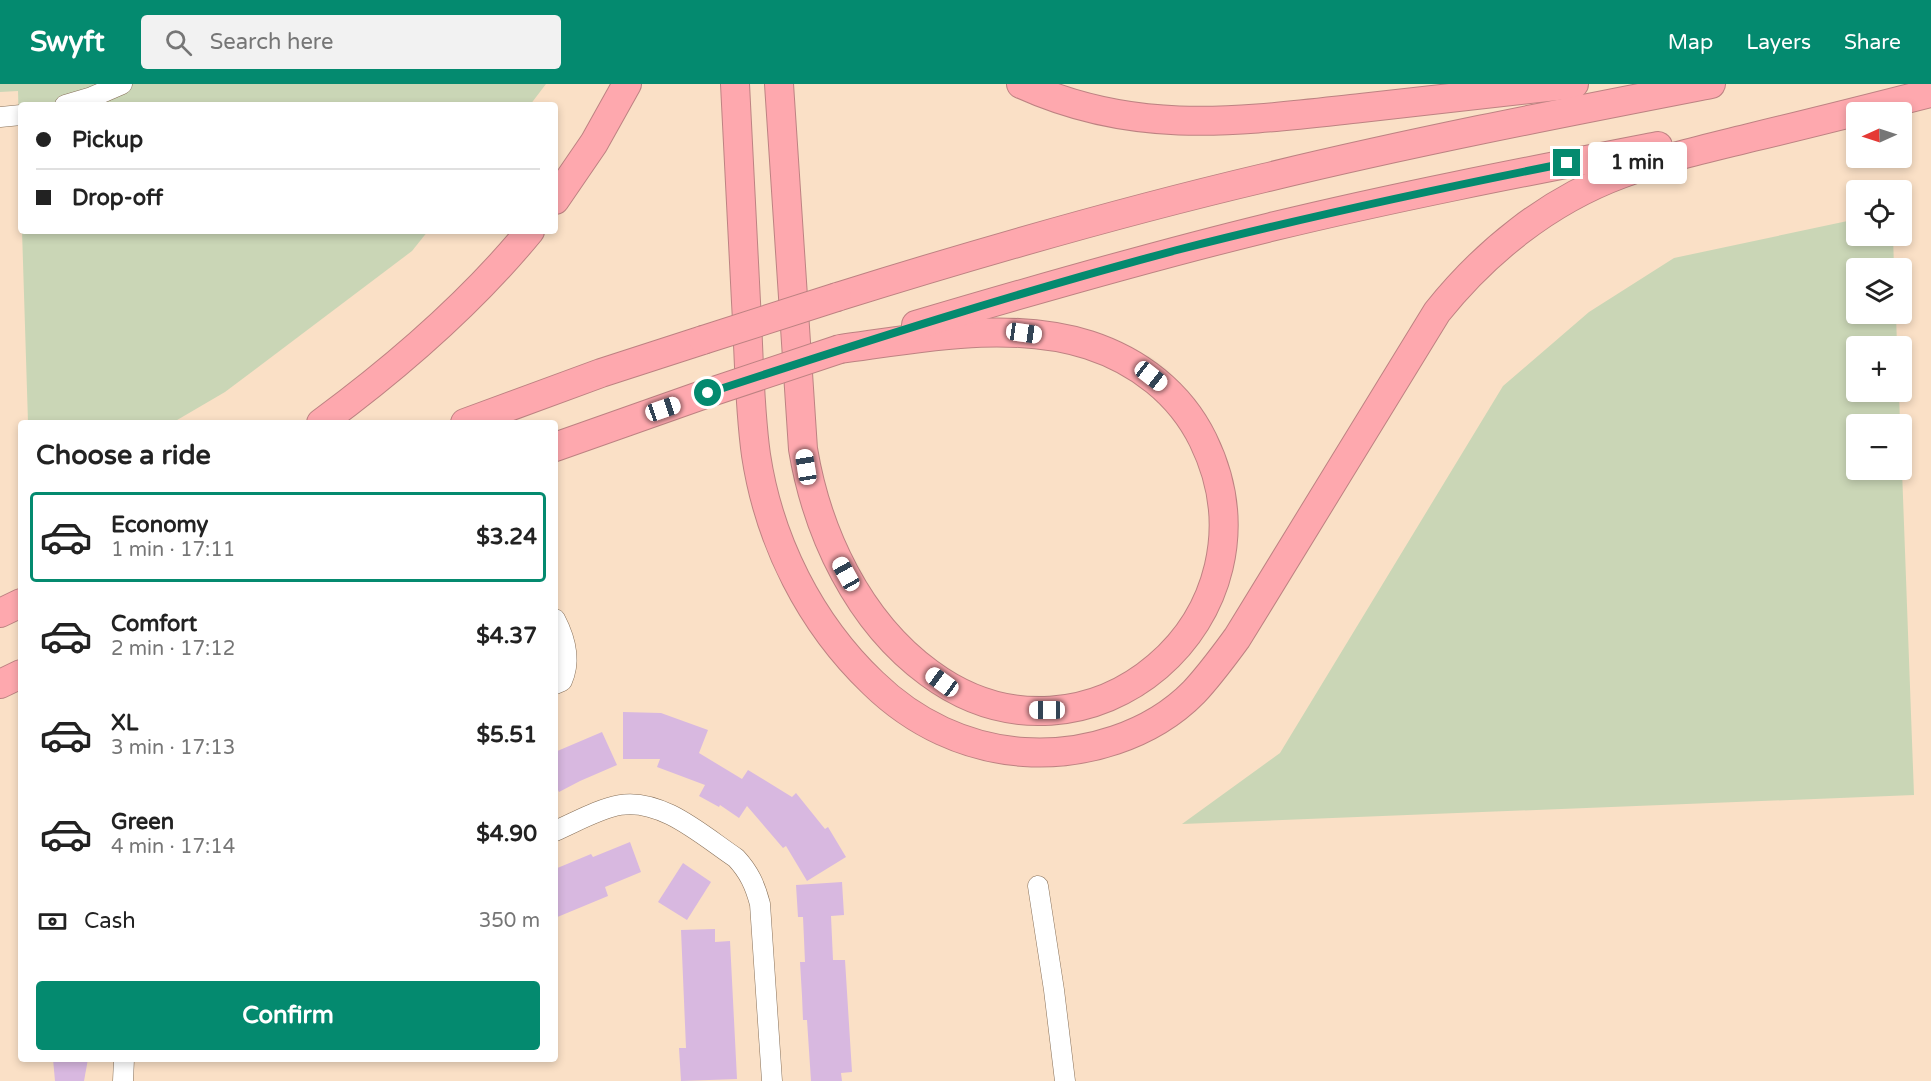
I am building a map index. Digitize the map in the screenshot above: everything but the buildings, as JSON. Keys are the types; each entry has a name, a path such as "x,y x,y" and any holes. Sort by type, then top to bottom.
{"highway":[{"path":"558,196 594,143 627,84"},
{"path":"735,84 749,365 756,454 773,524 793,573 819,619 841,649 872,682 905,710 939,731 974,744 1014,752 1050,753 1074,751 1099,745 1147,726 1170,712 1193,693 1217,666 1243,628 1422,335 1455,291 1500,245 1558,205 1619,174 1684,155 1931,93"},
{"path":"779,84 803,448 810,485 821,521 836,557 863,602 896,644 927,672 964,694 1006,707 1027,710 1067,708 1108,696 1145,676 1180,644 1195,624 1208,600 1219,572 1224,541 1224,511 1220,483 1211,455 1183,407 1162,385 1141,368 1088,344 1024,333 961,334 840,349"},
{"path":"1022,84 1057,99 1093,109 1138,118 1202,122 1256,119 1574,84"},
{"path":"473,420 703,340 1071,227 1262,178 1439,138 1711,84"},
{"path":"558,446 840,349 1088,275 1270,227 1449,187 1931,93"},
{"path":"325,420 408,354 438,327 481,286 527,234"},
{"path":"484,420 506,407"},
{"path":"0,613 18,604"},
{"path":"0,621 18,613"},
{"path":"0,684 18,675"}],"street":[{"path":"75,102 122,84"},
{"path":"0,117 18,115"},
{"path":"558,626 567,657 567,669 559,682"},
{"path":"558,830 605,809 621,805 653,807 666,812 736,858 745,868 752,879 760,904 772,1081"},
{"path":"1038,886 1065,1081"},
{"path":"123,1081 124,1062"}],"green space":[{"path":"0,84 546,84 532,102 18,102 18,91 0,92"},
{"path":"1846,221 1846,246 1893,246 1894,258 1846,258 1846,324 1896,324 1897,336 1846,336 1846,402 1899,402 1900,414 1846,414 1846,480 1902,480 1914,795 1182,824 1280,753 1503,386 1589,312 1674,258"},
{"path":"22,234 426,234 412,251 225,392 177,420 28,420"}],"route":[{"path":"708,393 917,325 1177,250 1359,206 1567,163"}]}
